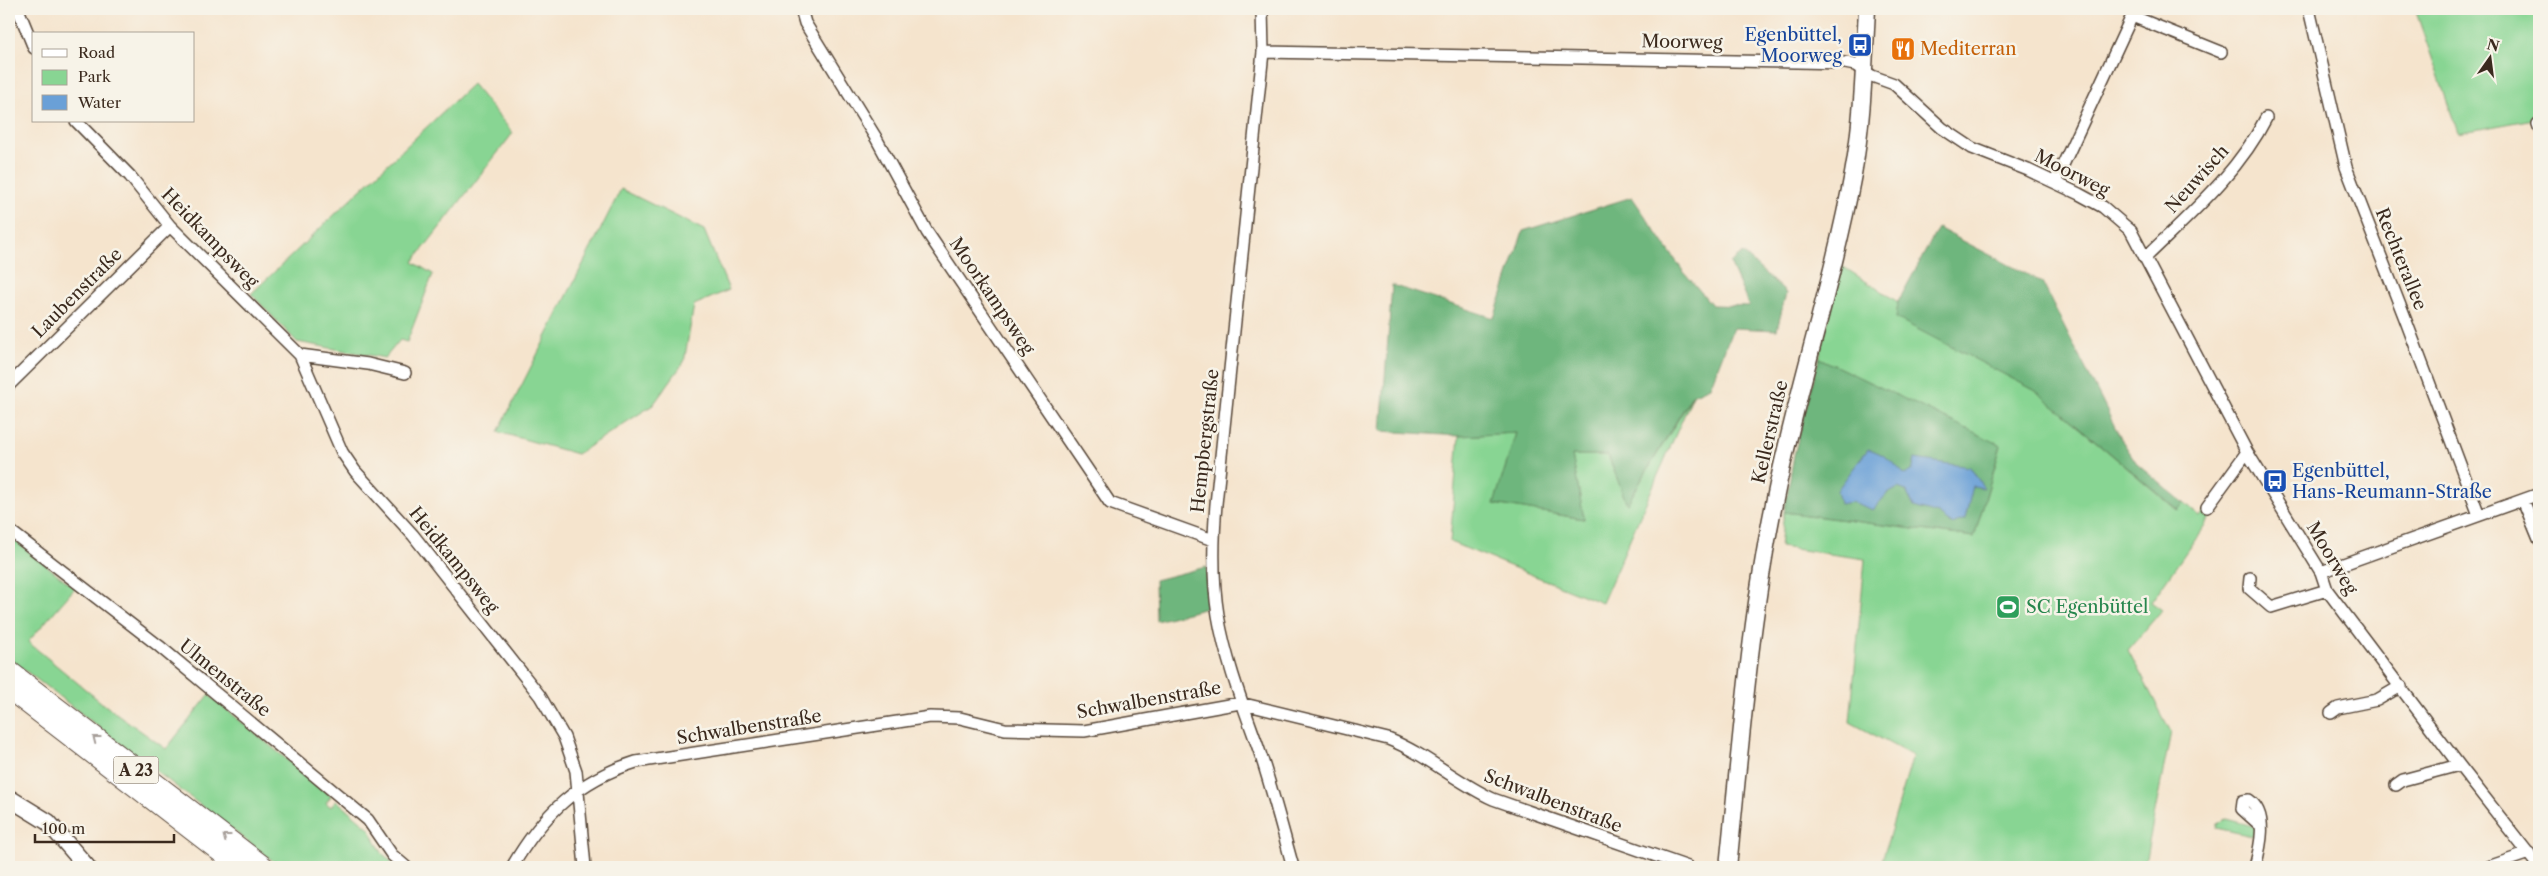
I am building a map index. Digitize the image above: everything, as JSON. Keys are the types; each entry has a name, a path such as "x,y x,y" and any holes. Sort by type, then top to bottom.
{"highway":[{"name":"A 23","path":"9,671 264,867"},
{"name":"A 23","path":"9,690 240,867"}],"main road":[{"name":"Kellerstraße","path":"1728,867 1741,742 1766,547 1786,444 1847,206 1857,147 1867,9"},
{"path":"9,798 48,822 87,867"}],"street":[{"path":"18,9 32,43"},
{"name":"Moorkampsweg","path":"801,9 805,23 876,138 927,232 1110,504 1213,540"},
{"name":"Hempbergstraße","path":"1262,9 1263,52 1213,540 1217,612 1240,702 1259,749 1293,867"},
{"name":"Rechterallee","path":"2309,9 2346,167 2406,320 2479,516"},
{"path":"2055,182 2131,12 2221,52"},
{"name":"Moorweg","path":"1263,52 1845,63 1894,84 1942,128 1972,148 2055,182 2103,207 2130,231 2146,258 2247,452 2321,572 2327,590 2459,765 2539,867"},
{"name":"Neuwisch","path":"2146,258 2201,204 2255,141 2266,118"},
{"name":"Heidkampsweg","path":"77,122 130,176 170,226 300,355 342,452 355,471 413,535 540,696 564,737 573,757 580,788 585,867"},
{"name":"Laubenstraße","path":"9,385 170,226"},
{"path":"300,355 368,364 405,373"},
{"path":"2207,507 2247,452"},
{"path":"2321,572 2539,494"},
{"path":"2523,500 2539,539"},
{"name":"Ulmenstraße","path":"9,530 166,652 368,820 392,855 406,867"},
{"path":"2250,578 2249,588 2271,607 2327,590"},
{"path":"2331,713 2338,708 2377,700 2401,686"},
{"name":"Schwalbenstraße","path":"512,867 541,823 580,788 598,776 636,762 930,717 960,718 1004,729 1084,731 1240,702 1388,738 1411,748 1472,790 1688,867"},
{"path":"2396,785 2403,780 2459,765"},
{"path":"2255,867 2262,842 2261,826"},
{"path":"2488,867 2529,853"}],"green space":[{"path":"2415,9 2539,9 2539,118 2458,133"},
{"path":"472,84 513,133 413,262 433,274 407,342 400,340 385,358 297,342 251,294"},
{"path":"621,189 704,230 729,290 694,305 684,362 653,405 577,454 498,432"},
{"path":"1632,197 1683,271 1712,305 1749,306 1730,263 1743,253 1786,293 1777,330 1733,328 1710,387 1692,395 1627,504 1608,455 1572,455 1584,519 1494,504 1516,433 1459,436 1381,431 1392,285 1494,318 1523,231"},
{"path":"1938,228 2042,282 2121,439 2138,465 2184,503 2178,510 2036,391 1896,318 1898,302"},
{"name":"SC Egenbüttel","path":"1842,266 1898,302 1897,318 2036,391 2177,510 2184,503 2200,517 2207,507 2214,512 2151,602 2162,610 2128,650 2171,732 2144,867 1880,867 1913,756 1850,722 1865,559 1780,547 1784,512 1974,537 2001,446 1819,358"},
{"path":"1819,358 2001,445 1974,537 1784,512 1794,455"},
{"path":"1693,395 1602,603 1450,542 1459,436 1516,433 1494,504 1584,519 1572,455 1608,455 1627,504"},
{"path":"9,536 75,588 28,642 102,703 166,749 209,695 331,796 326,803 331,807 336,800 369,828 382,853 397,867 281,867 9,658"},
{"path":"1206,567 1211,607 1156,621 1155,580"},
{"path":"2226,819 2257,827 2257,837 2216,828 2217,823"}],"water":[{"path":"1868,449 1888,459 1905,475 1912,470 1915,459 1970,467 1984,488 1973,486 1965,519 1952,524 1938,514 1914,507 1906,491 1898,488 1886,495 1873,510 1852,502 1840,504 1837,490"}],"place":[{"name":"Egenbüttel, Moorweg","path":"1860,45"},
{"name":"Mediterran","path":"1903,49"},
{"name":"Egenbüttel, Hans-Reumann-Straße","path":"2275,481"},
{"name":"SC Egenbüttel","path":"2008,607"}]}
